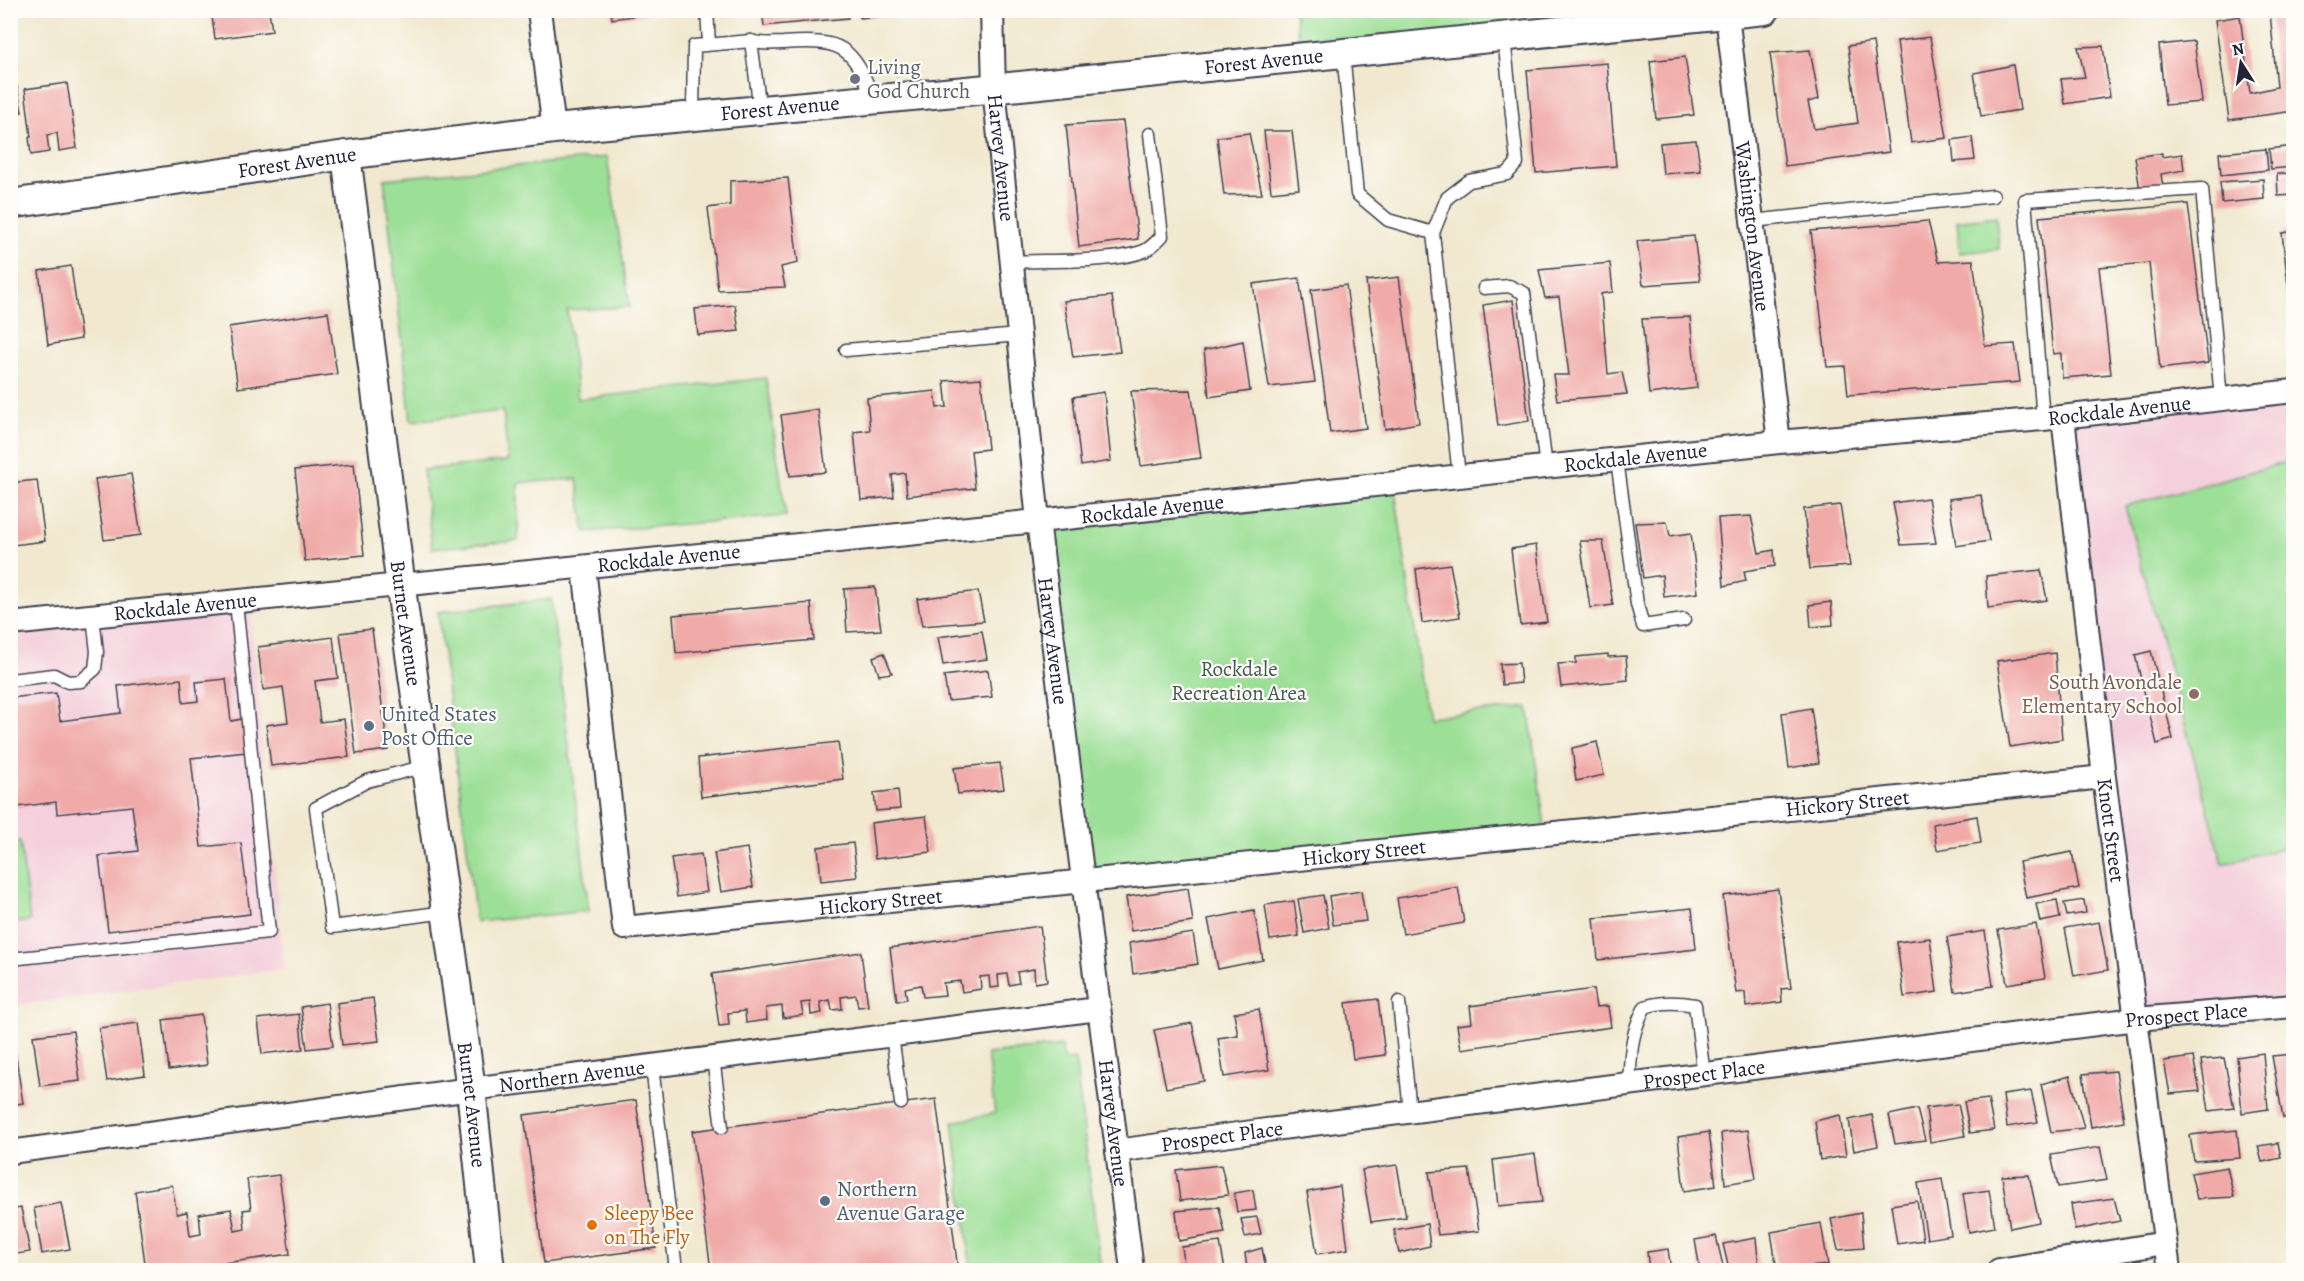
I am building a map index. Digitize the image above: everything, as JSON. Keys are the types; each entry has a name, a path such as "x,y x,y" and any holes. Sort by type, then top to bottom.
{"street":[{"path":"539,10 554,129"},
{"name":"Harvey Avenue","path":"992,10 994,88 1038,521 1132,1270"},
{"name":"Forest Avenue","path":"10,204 346,155 554,129 994,88 1765,10"},
{"name":"Washington Avenue","path":"1727,13 1779,442"},
{"name":"Burnet Avenue","path":"346,155 401,585 471,1089 490,1270"},
{"name":"Rockdale Avenue","path":"10,624 1038,521 1779,442 2053,418 2294,391"},
{"name":"Knott Street","path":"2053,418 2104,777 2169,1270"},
{"name":"Hickory Street","path":"584,567 624,928 2104,777"},
{"name":"Prospect Place","path":"1117,1151 2136,1019 2294,1006"},
{"name":"Northern Avenue","path":"10,1152 471,1089 1098,1009"},
{"path":"2006,1270 2165,1243"}],"lane":[{"path":"707,10 709,44"},
{"path":"1459,476 1433,232 1447,198 1469,181 1507,174 1518,163 1504,37"},
{"path":"751,40 760,110"},
{"path":"693,116 694,46 751,40 759,44 828,43 841,48 853,57 862,70 874,99"},
{"path":"1343,53 1357,194 1388,220 1433,232"},
{"path":"1011,262 1101,258 1133,254 1146,250 1162,236 1150,134"},
{"path":"2053,418 2025,200 2202,189 2221,399"},
{"path":"1752,221 1993,196"},
{"path":"1484,288 1509,286 1524,292 1546,467"},
{"path":"846,350 1019,334"},
{"path":"1617,460 1637,604 1643,626 1684,620"},
{"path":"10,959 269,932 236,602"},
{"path":"10,680 54,675 68,682 81,681 95,669 97,652 93,616"},
{"path":"426,766 368,781 316,808 332,927 446,912"},
{"path":"1399,1002 1410,1112"},
{"path":"1629,1084 1635,1026 1646,1007 1656,1004 1678,1002 1695,1005 1704,1075"},
{"path":"892,1035 901,1103"},
{"path":"713,1058 722,1127"},
{"path":"652,1066 676,1270"}],"shaded area":[{"name":"South Avondale Elementary School","path":"2293,391 2293,1006 2136,1019 2063,417"},
{"path":"249,600 284,969 11,1006 10,624"}],"green space":[{"path":"1727,10 1302,57 1294,11"},
{"path":"607,157 630,307 567,310 578,399 766,378 786,516 585,532 577,479 518,483 518,541 432,548 423,470 508,461 503,411 411,421 384,179"},
{"path":"1996,216 1999,249 1960,253 1957,221"},
{"path":"2291,461 2294,470 2293,845 2223,864 2125,506"},
{"name":"Rockdale Recreation Area","path":"1394,483 1427,717 1528,707 1546,834 1082,881 1038,521"},
{"path":"551,599 589,911 476,922 438,612"},
{"path":"20,841 30,921 11,923 11,842"},
{"path":"1062,1046 1063,1060 1075,1059 1101,1270 971,1270 953,1122 995,1113 987,1054"}],"building":[{"path":"211,10 269,10 272,31 215,39"},
{"path":"611,10 646,10 646,14 612,19"},
{"path":"762,10 847,10 848,18 764,26"},
{"path":"859,10 918,10 918,12 860,18"},
{"path":"2294,10 2294,111 2229,120 2215,20 2240,16 2250,93 2277,87 2270,12"},
{"path":"1930,37 1947,138 1911,143 1897,41"},
{"path":"2194,41 2202,102 2165,105 2159,45"},
{"path":"1873,42 1889,152 1785,166 1770,53 1810,50 1819,99 1808,102 1814,129 1858,123 1848,46"},
{"path":"2103,46 2110,97 2065,104 2061,79 2085,77 2078,47"},
{"path":"10,53 22,112 10,113"},
{"path":"1685,57 1694,115 1656,119 1650,61"},
{"path":"1607,63 1616,166 1536,173 1527,70"},
{"path":"2013,65 2020,110 1981,116 1974,73"},
{"path":"67,83 77,148 59,151 57,133 47,135 49,152 31,155 25,89"},
{"path":"1123,121 1138,239 1079,247 1066,125"},
{"path":"1264,131 1292,131 1299,189 1271,192"},
{"path":"1249,133 1262,194 1224,195 1217,137"},
{"path":"1972,137 1975,160 1954,162 1952,140"},
{"path":"1696,140 1701,171 1663,174 1660,143"},
{"path":"2294,146 2294,167 2271,169 2269,149"},
{"path":"2266,149 2268,170 2221,175 2219,153"},
{"path":"2162,153 2162,157 2182,154 2184,170 2161,174 2163,187 2140,191 2135,157"},
{"path":"2294,173 2294,195 2278,196 2277,174"},
{"path":"788,178 798,263 781,267 785,287 718,290 708,208 730,205 730,181"},
{"path":"2263,179 2264,199 2222,203 2220,182"},
{"path":"2188,204 2208,363 2160,369 2149,263 2099,267 2111,374 2062,378 2061,353 2053,354 2039,217"},
{"path":"1928,221 1938,262 1973,260 1985,346 2015,344 2020,382 1848,395 1845,366 1827,367 1811,231"},
{"path":"2294,231 2294,319 2292,319 2282,233"},
{"path":"1694,236 1700,281 1643,285 1637,241"},
{"path":"1610,263 1613,292 1601,294 1608,374 1622,372 1627,394 1557,400 1553,375 1569,375 1559,297 1545,298 1539,270"},
{"path":"71,266 81,339 48,345 39,271"},
{"path":"1399,277 1419,423 1385,429 1366,281"},
{"path":"1299,278 1315,382 1269,387 1253,284"},
{"path":"1346,285 1366,428 1330,433 1311,290"},
{"path":"1112,296 1120,352 1073,357 1064,301"},
{"path":"1513,300 1529,421 1498,426 1483,305"},
{"path":"735,305 739,331 698,335 695,309"},
{"path":"328,312 337,374 238,388 229,327"},
{"path":"1690,317 1697,388 1649,394 1642,319"},
{"path":"1243,341 1250,391 1209,397 1204,350"},
{"path":"981,378 988,449 971,451 975,488 907,496 905,473 892,475 894,497 861,500 854,432 870,430 867,398 935,391 937,408 947,407 944,381"},
{"path":"1191,390 1201,458 1141,466 1131,391"},
{"path":"1104,392 1111,461 1081,466 1073,397"},
{"path":"818,409 826,472 790,476 781,415"},
{"path":"354,464 364,555 305,561 295,470"},
{"path":"131,474 141,535 104,540 95,479"},
{"path":"37,480 45,541 13,545 10,527 10,483"},
{"path":"1981,495 1989,541 1956,546 1949,499"},
{"path":"1928,498 1936,543 1901,545 1893,503"},
{"path":"1840,505 1850,566 1810,569 1804,509"},
{"path":"1751,516 1759,553 1774,550 1775,566 1744,571 1746,581 1724,586 1718,518"},
{"path":"1667,522 1670,536 1691,533 1698,593 1664,597 1662,575 1643,578 1635,523"},
{"path":"1580,541 1603,541 1613,605 1590,608"},
{"path":"1536,545 1547,622 1520,625 1511,549"},
{"path":"1450,564 1460,617 1422,623 1416,569"},
{"path":"2041,570 2047,600 1988,608 1986,576"},
{"path":"875,587 881,630 847,632 844,589"},
{"path":"978,591 984,621 922,626 917,599"},
{"path":"1831,602 1833,625 1811,627 1809,605"},
{"path":"811,603 814,640 676,653 673,615"},
{"path":"372,629 388,750 356,754 340,633"},
{"path":"982,631 987,659 943,665 938,637"},
{"path":"333,637 338,678 315,681 320,722 344,719 349,757 271,766 266,725 288,722 283,687 263,690 258,647"},
{"path":"2151,651 2173,739 2157,744 2135,655"},
{"path":"884,653 892,673 879,675 873,657"},
{"path":"2055,653 2062,739 2010,747 1997,661"},
{"path":"1608,654 1608,657 1626,656 1628,680 1561,687 1558,664 1576,663 1576,657"},
{"path":"1519,663 1521,683 1502,685 1500,664"},
{"path":"988,670 992,697 948,701 944,676"},
{"path":"181,679 183,703 198,701 196,682 226,679 231,721 242,719 246,752 191,758 201,847 241,843 250,914 108,931 99,856 138,851 132,806 57,814 56,802 10,808 10,698 56,693 60,721 121,713 118,686"},
{"path":"1811,708 1819,763 1789,768 1782,713"},
{"path":"838,742 843,779 701,797 698,758"},
{"path":"1597,742 1604,775 1576,781 1572,748"},
{"path":"1000,763 1004,789 958,794 954,768"},
{"path":"898,790 900,809 876,811 874,793"},
{"path":"926,816 931,852 875,859 871,823"},
{"path":"1977,816 1981,843 1937,850 1933,824"},
{"path":"853,843 857,877 821,881 818,847"},
{"path":"747,848 753,887 721,892 714,853"},
{"path":"2072,852 2079,888 2026,898 2019,862"},
{"path":"701,854 707,892 677,897 671,858"},
{"path":"1458,887 1464,923 1403,934 1397,898"},
{"path":"1188,888 1193,922 1131,931 1126,897"},
{"path":"1778,889 1791,988 1781,989 1782,1002 1746,1007 1745,992 1736,993 1723,896"},
{"path":"1361,891 1366,921 1333,925 1329,896"},
{"path":"1323,895 1329,928 1304,933 1298,899"},
{"path":"2057,900 2060,918 2040,922 2036,904"},
{"path":"2084,900 2086,913 2067,916 2064,903"},
{"path":"1294,901 1299,936 1270,940 1265,905"},
{"path":"1692,908 1696,949 1598,960 1594,918"},
{"path":"1254,910 1263,960 1218,969 1208,919"},
{"path":"2099,922 2108,970 2074,976 2065,928"},
{"path":"2036,924 2045,978 2007,984 1998,930"},
{"path":"1040,926 1047,981 1035,983 1034,969 1017,972 1019,983 1009,985 1007,974 998,975 999,987 990,988 989,976 980,977 981,989 962,992 960,981 943,983 945,995 923,997 921,985 905,988 907,999 897,1001 890,948"},
{"path":"1985,931 1993,986 1955,992 1947,937"},
{"path":"1193,933 1198,964 1133,974 1129,943"},
{"path":"1930,938 1937,992 1904,997 1897,942"},
{"path":"861,952 868,1006 858,1007 856,995 841,997 842,1009 832,1010 830,1000 820,1002 822,1013 811,1015 810,1002 801,1003 803,1015 783,1018 782,1006 766,1008 767,1020 746,1023 745,1011 728,1013 729,1025 719,1026 712,974"},
{"path":"1593,989 1596,1007 1608,1006 1611,1027 1461,1049 1457,1025 1472,1023 1470,1006"},
{"path":"373,998 379,1041 342,1045 337,1003"},
{"path":"1378,999 1385,1055 1353,1059 1346,1003"},
{"path":"327,1003 333,1046 307,1049 301,1007"},
{"path":"1259,1009 1269,1070 1224,1077 1218,1038 1238,1035 1234,1013"},
{"path":"299,1014 303,1049 262,1054 258,1019"},
{"path":"201,1015 207,1065 169,1070 163,1020"},
{"path":"138,1023 145,1075 107,1081 99,1028"},
{"path":"1192,1023 1204,1081 1166,1088 1154,1030"},
{"path":"73,1031 80,1081 40,1086 33,1036"},
{"path":"14,1044 23,1103 10,1105 10,1045"},
{"path":"2263,1053 2268,1109 2242,1113 2237,1057"},
{"path":"2294,1054 2294,1117 2283,1118 2272,1056"},
{"path":"2193,1057 2200,1091 2170,1094 2164,1061"},
{"path":"2224,1058 2234,1108 2209,1111 2201,1060"},
{"path":"2116,1071 2124,1121 2091,1127 2083,1074"},
{"path":"2070,1076 2084,1128 2051,1132 2041,1084"},
{"path":"2031,1091 2038,1122 2007,1127 2003,1095"},
{"name":"Northern Avenue Garage","path":"936,1099 958,1270 711,1270 692,1131"},
{"path":"1988,1099 1994,1130 1970,1133 1964,1102"},
{"path":"636,1100 656,1248 544,1263 524,1115"},
{"path":"1958,1104 1965,1136 1930,1142 1926,1108"},
{"path":"1917,1109 1925,1140 1895,1144 1889,1115"},
{"path":"1840,1115 1846,1156 1820,1160 1815,1121"},
{"path":"1872,1115 1878,1146 1854,1151 1849,1120"},
{"path":"1748,1130 1756,1179 1725,1184 1721,1133"},
{"path":"2237,1130 2240,1158 2194,1161 2190,1135"},
{"path":"1709,1132 1716,1186 1684,1191 1678,1137"},
{"path":"2278,1143 2281,1158 2262,1162 2258,1146"},
{"path":"2100,1147 2107,1180 2058,1187 2051,1155"},
{"path":"1535,1154 1542,1202 1498,1206 1493,1160"},
{"path":"1221,1165 1228,1195 1180,1201 1176,1170"},
{"path":"1397,1165 1406,1217 1371,1222 1362,1170"},
{"path":"2227,1167 2234,1197 2197,1199 2191,1173"},
{"path":"1469,1169 1479,1231 1438,1235 1429,1172"},
{"path":"279,1175 290,1254 173,1270 146,1270 135,1191 172,1185 177,1214 187,1212 190,1236 201,1234 199,1214 231,1209 235,1231 245,1229 243,1210 251,1209 247,1179"},
{"path":"2029,1175 2039,1222 2010,1228 2002,1176"},
{"path":"1942,1179 1951,1235 1927,1239 1918,1183"},
{"path":"1340,1186 1348,1249 1317,1254 1307,1192"},
{"path":"1253,1190 1256,1210 1237,1212 1234,1193"},
{"path":"1989,1190 1995,1227 1969,1232 1963,1194"},
{"path":"2114,1198 2120,1221 2075,1230 2071,1204"},
{"path":"1917,1201 1923,1240 1897,1244 1891,1205"},
{"path":"61,1203 70,1249 42,1254 34,1208"},
{"path":"1219,1207 1225,1233 1179,1241 1176,1211"},
{"path":"21,1208 30,1252 10,1255 10,1210"},
{"path":"1861,1213 1864,1248 1838,1250 1831,1219"},
{"path":"1257,1217 1261,1234 1245,1237 1241,1219"},
{"path":"1821,1223 1828,1265 1777,1270 1771,1232"},
{"path":"1427,1224 1430,1246 1399,1253 1394,1230"},
{"path":"1716,1236 1724,1270 1700,1270 1695,1240"},
{"path":"1756,1238 1759,1270 1729,1270 1723,1244"},
{"path":"1220,1242 1225,1270 1185,1270 1182,1247"},
{"path":"1262,1248 1265,1264 1247,1268 1245,1253"},
{"path":"1668,1249 1671,1270 1649,1270 1647,1252"}],"place":[{"name":"Living God Church","path":"855,79"},
{"name":"South Avondale Elementary School","path":"2194,694"},
{"name":"United States Post Office","path":"369,726"},
{"name":"Northern Avenue Garage","path":"825,1201"},
{"name":"Sleepy Bee on The Fly","path":"592,1225"}]}
